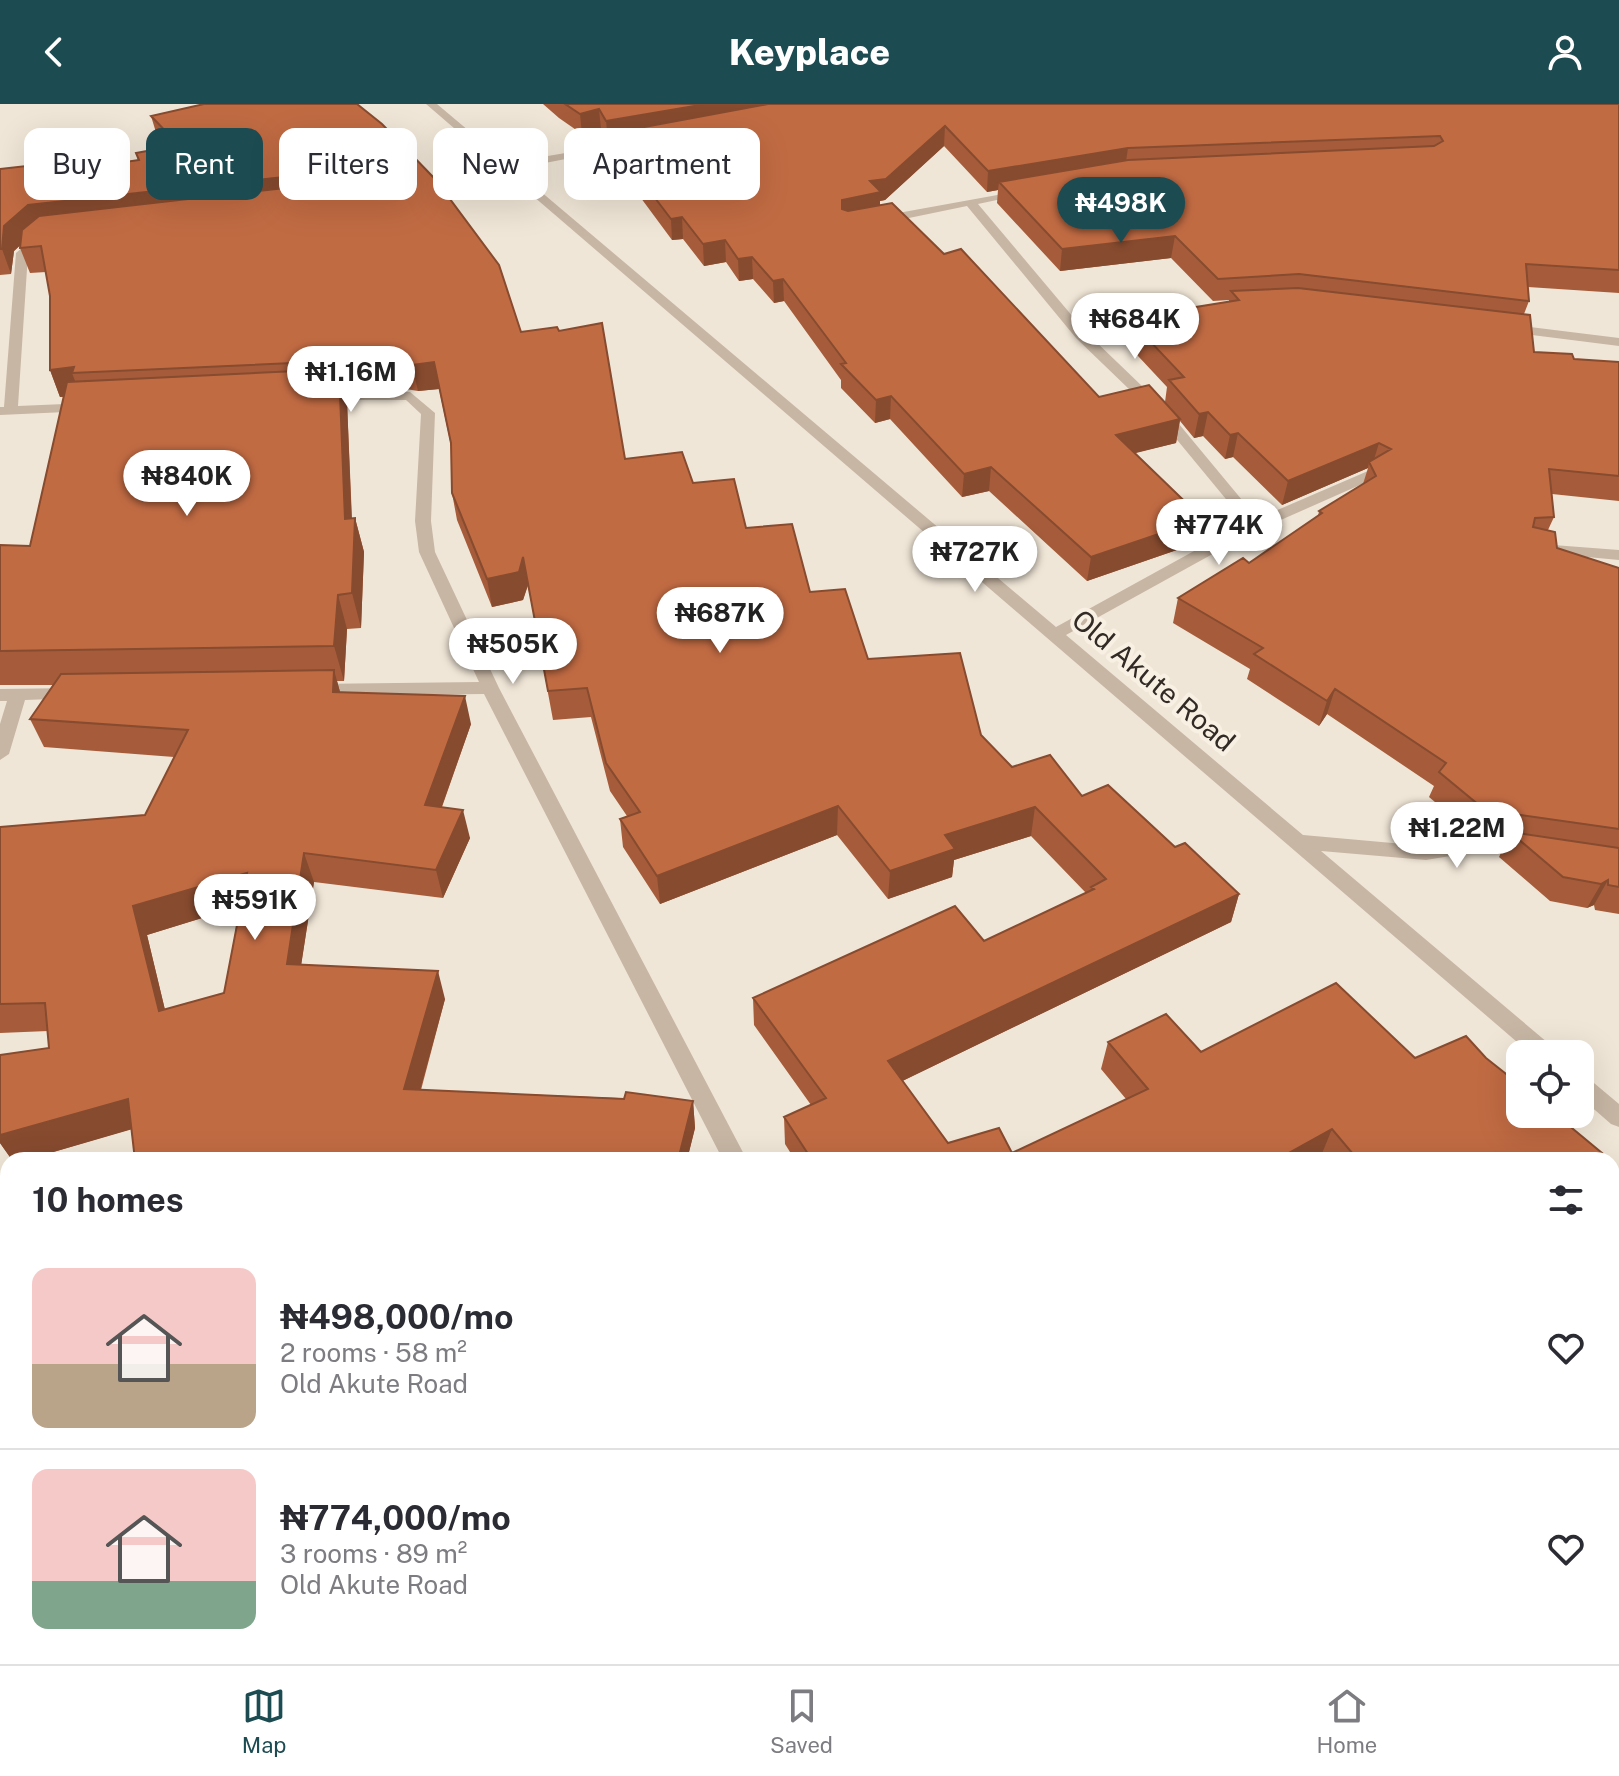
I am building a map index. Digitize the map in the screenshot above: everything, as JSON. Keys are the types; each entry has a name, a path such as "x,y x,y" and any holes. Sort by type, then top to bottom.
{"street":[{"name":"Old Akute Road","path":"431,104 459,128"},
{"path":"864,223 1030,191"},
{"name":"Old Akute Road","path":"543,200 1530,1040"},
{"path":"971,203 1081,335 1164,415 1237,503 1245,522 1241,532"},
{"path":"53,233 31,242 22,253 5,411 105,406"},
{"path":"1081,335 1168,318"},
{"path":"1495,327 1619,342"},
{"path":"309,397 388,393 410,396 428,413 423,521 427,552 490,688 731,1152"},
{"path":"1054,635 1241,532 1373,474"},
{"path":"1532,548 1619,555"},
{"path":"301,691 490,688"},
{"path":"0,754 9,695 97,694"},
{"path":"1299,842 1426,853 1481,844 1543,854"},
{"path":"1594,1096 1619,1117"}],"building":[{"path":"204,104 357,104 386,128 279,128 279,178 263,179 263,128 163,128 151,116"},
{"path":"565,104 706,104 606,121 599,109 580,114"},
{"path":"768,104 1619,104 1619,270 1526,264 1529,301 1299,274 1218,279 1175,236 1062,249 999,182 1128,160 1434,146 1443,141 1440,136 1128,148 988,171 945,126 886,179 870,181 881,192 842,200 842,209 848,211 892,203 944,254 961,249 1099,397 1149,385 1180,419 1116,435 1203,519 1091,557 991,467 964,474 891,396 876,400 841,364 846,363 783,279 773,281 752,257 738,259 725,240 703,244 682,217 671,219 657,200 760,200 760,128 639,128"},
{"path":"146,151 146,192 130,194 130,161 139,160 136,153"},
{"path":"417,160 433,177 433,200 451,200 499,265 521,332 557,327 559,331 602,323 625,459 682,452 693,483 734,479 746,528 792,524 810,592 845,589 868,659 960,653 981,735 1012,767 1050,755 1082,796 1108,785 1175,847 1185,843 1239,894 888,1061 948,1143 999,1128 1011,1152 807,1152 784,1117 826,1098 753,998 955,906 984,941 1094,889 1091,887 1106,879 1035,807 945,835 955,849 890,871 838,806 657,876 620,819 640,812 606,763 587,688 548,691 523,557 519,572 487,579 452,493 451,443 434,362 412,365 382,359 72,373 74,367 50,370 50,296 41,246 20,248 22,230 39,216 179,200 263,200 263,190 279,189 279,200 417,200"},
{"path":"24,166 24,200 74,200 28,205 4,226 2,249 0,249 0,169"},
{"path":"1298,288 1530,315 1534,352 1572,354 1574,359 1619,362 1619,476 1549,469 1554,517 1535,518 1533,527 1555,532 1557,548 1619,568 1619,829 1485,810 1439,772 1446,763 1335,689 1327,701 1254,654 1263,648 1178,598 1243,558 1249,563 1322,513 1319,511 1376,476 1369,462 1391,449 1379,443 1288,481 1238,433 1230,435 1208,412 1199,414 1169,380 1184,377 1128,318 1239,300 1231,291"},
{"path":"339,369 345,519 355,518 352,593 338,595 334,646 0,651 0,545 30,546 67,382"},
{"path":"334,670 333,692 465,696 425,805 463,810 436,870 304,853 287,964 438,971 404,1089 624,1099 626,1092 693,1101 680,1152 134,1152 128,1099 0,1135 0,1055 49,1048 45,1003 0,1004 0,827 145,815 188,730 30,719 61,674","holes":["247,873 224,993 159,1011 133,906"]},
{"path":"1510,832 1619,848 1619,887 1608,885 1608,880 1601,884 1563,877"},
{"path":"1336,983 1415,1058 1466,1036 1506,1074 1506,1128 1572,1128 1601,1152 1351,1152 1332,1129 1290,1152 1014,1152 1148,1089 1108,1042 1166,1014 1201,1052"}]}
